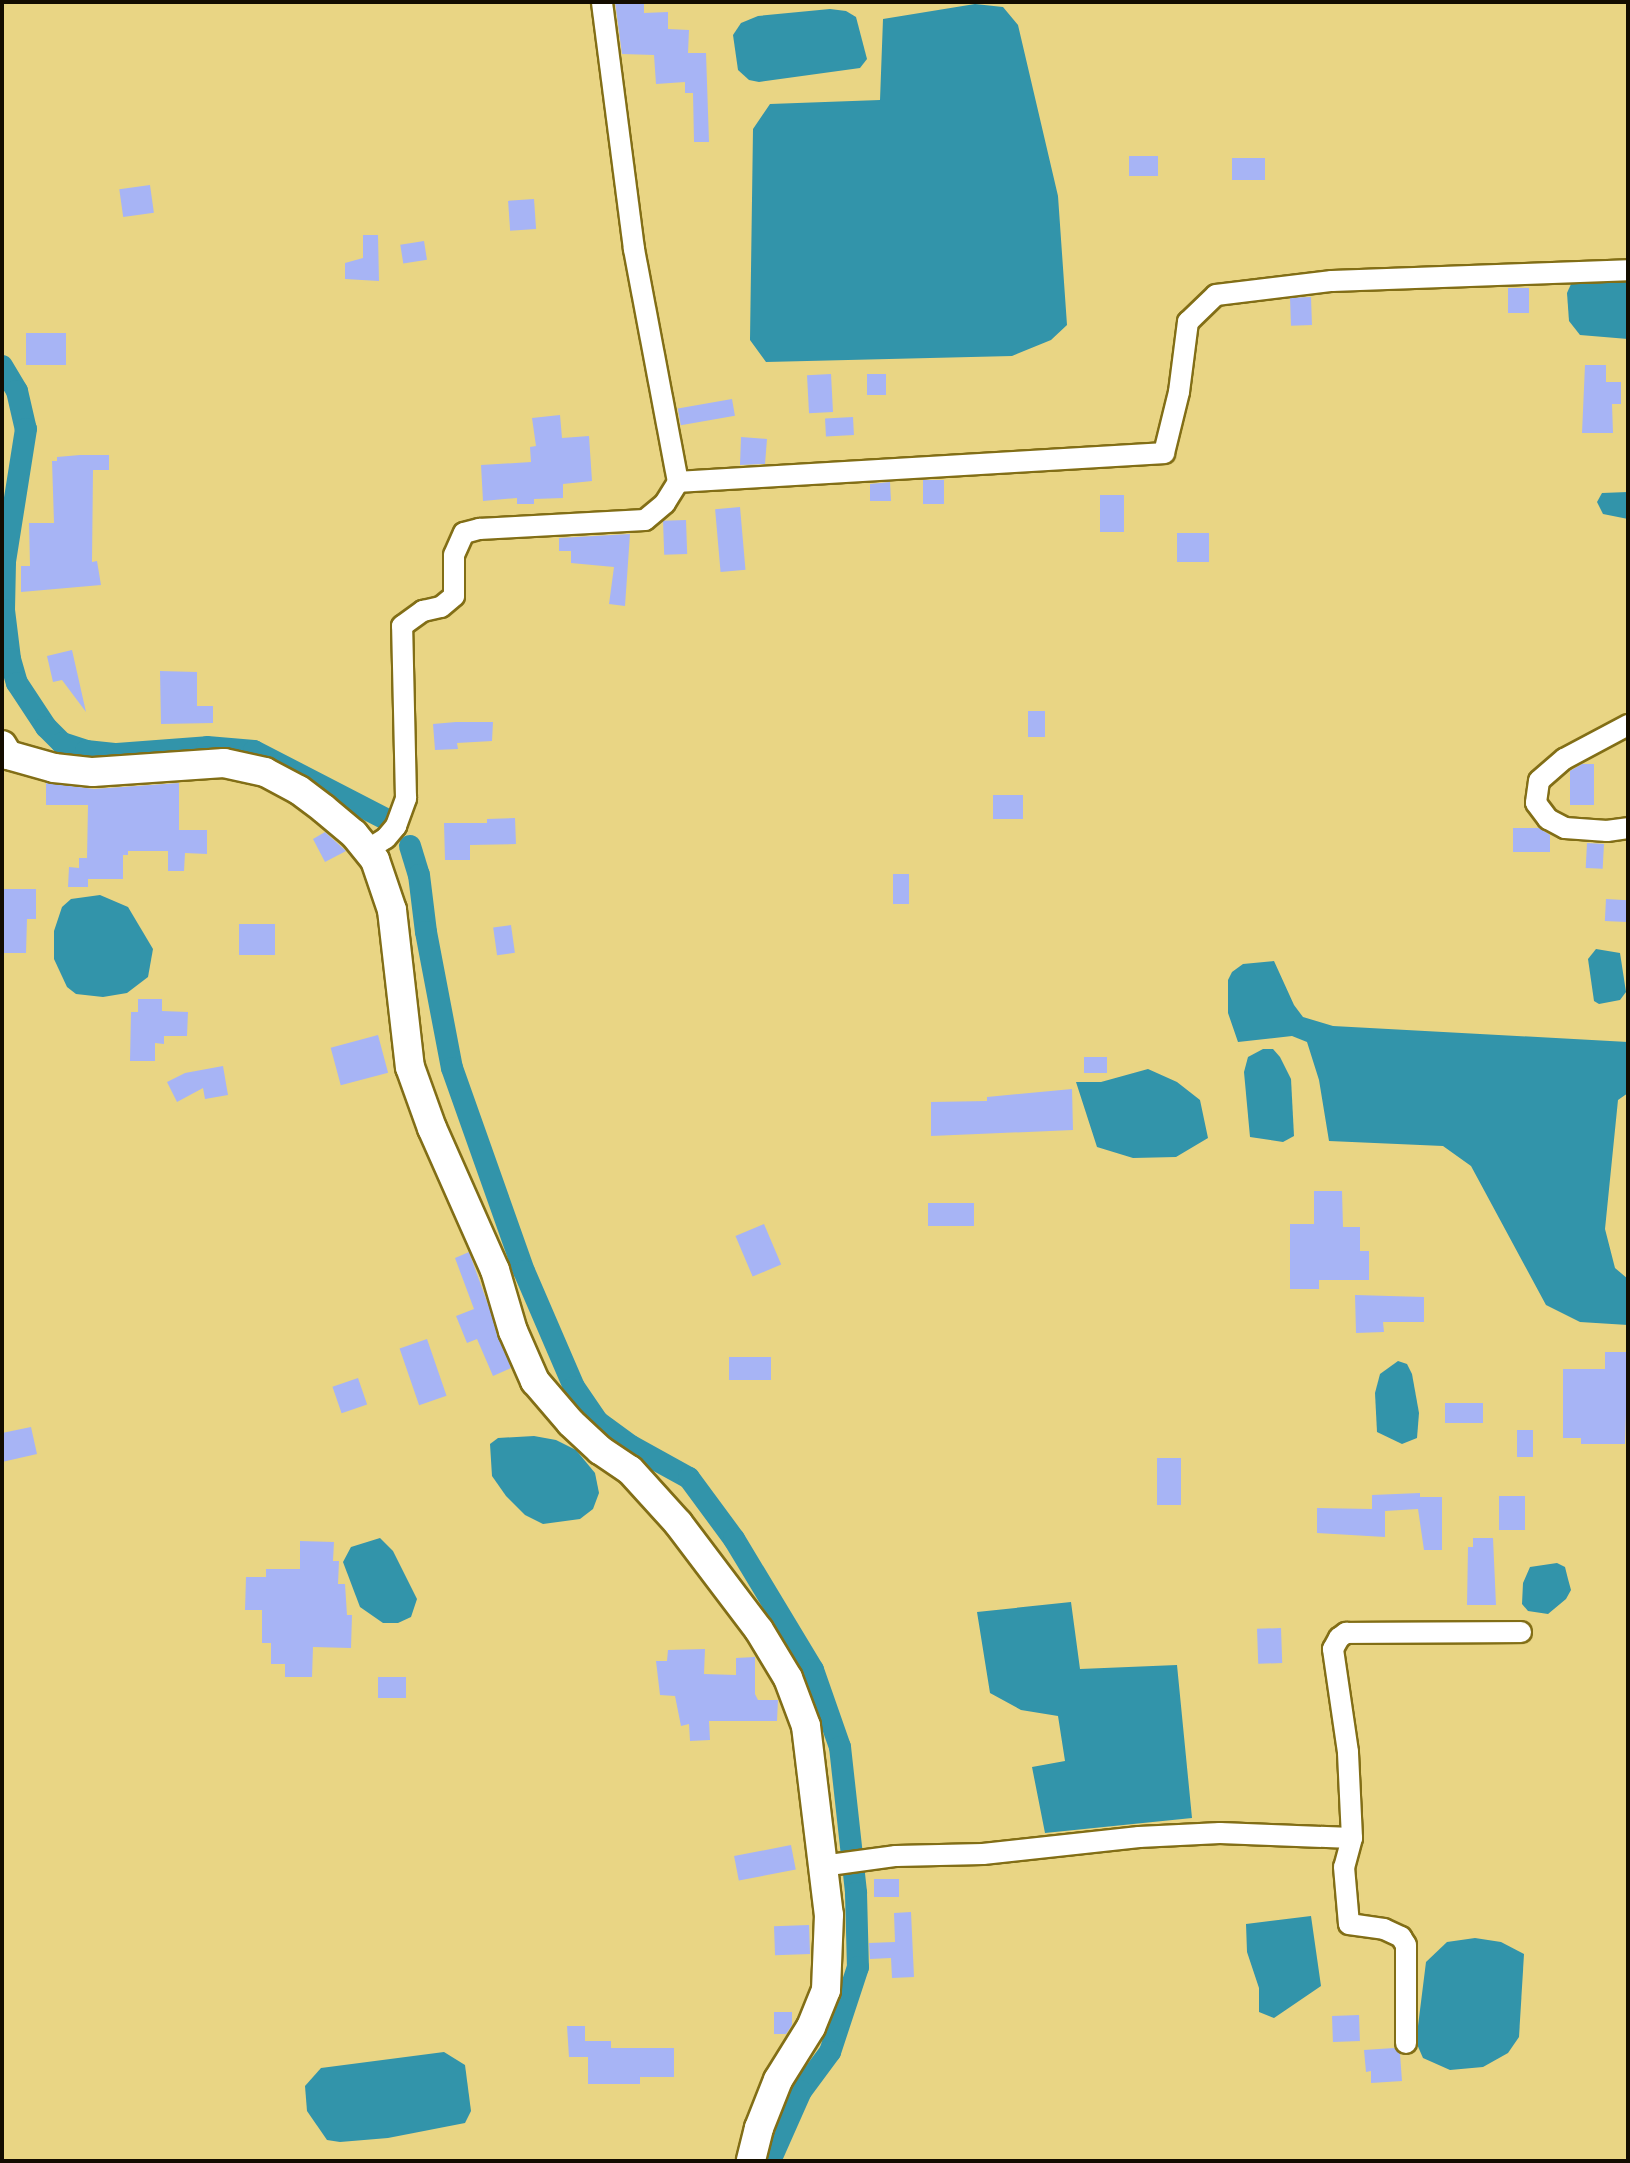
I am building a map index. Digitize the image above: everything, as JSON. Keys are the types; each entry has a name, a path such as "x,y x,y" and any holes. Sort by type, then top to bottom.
{"street":[{"path":"367,850 386,838 396,826 406,798 402,626 423,611 450,602 454,596 454,555 464,533 479,529 645,520 665,503 678,482 629,220 602,2"},
{"path":"678,482 1164,453 1179,392 1188,322 1216,295 1332,281 1628,270"},
{"path":"1628,725 1564,759 1539,781 1536,803 1548,819 1565,828 1607,831 1628,828"},
{"path":"2,745 8,755 54,768 80,771 224,763 265,772 299,790 324,809 375,860 392,910 410,1067 432,1128 495,1270 513,1331 535,1381 571,1423 653,1492 759,1630 788,1678 806,1726 829,1915 826,1990 811,2027 778,2080 751,2161"},
{"path":"1406,2043 1406,1945 1401,1937 1384,1929 1349,1924 1344,1867 1352,1838 1348,1752 1333,1649 1346,1633 1521,1632"},
{"path":"822,1866 896,1856 983,1854 1139,1837 1220,1833 1352,1838"}],"water":[{"path":"975,4 1003,7 1018,25 1058,196 1067,325 1051,340 1012,356 766,362 750,340 753,129 770,104 880,100 883,19"},
{"path":"830,9 846,11 856,17 867,59 860,68 759,82 749,80 738,70 733,35 741,23 758,16"},
{"path":"1598,280 1628,281 1628,339 1580,335 1569,321 1567,293 1571,284"},
{"path":"1628,492 1628,519 1603,514 1597,502 1602,493"},
{"path":"100,895 128,907 153,949 148,977 127,993 103,997 76,994 67,987 54,959 54,931 62,907 71,899"},
{"path":"1596,949 1620,953 1626,992 1620,1000 1599,1004 1594,1001 1588,959"},
{"path":"1274,961 1294,1005 1303,1017 1333,1026 1628,1042 1628,1093 1618,1100 1605,1229 1615,1268 1628,1279 1628,1325 1580,1322 1546,1305 1471,1166 1443,1146 1329,1141 1319,1080 1307,1042 1292,1036 1238,1042 1228,1013 1228,980 1232,972 1243,964"},
{"path":"1263,1049 1273,1049 1291,1079 1294,1136 1283,1142 1250,1137 1244,1072 1248,1057"},
{"path":"1148,1069 1177,1082 1200,1100 1208,1138 1176,1157 1133,1158 1097,1147 1076,1082 1101,1082"},
{"path":"1398,1361 1407,1364 1412,1374 1419,1413 1417,1438 1402,1444 1377,1432 1375,1393 1380,1374"},
{"path":"534,1436 556,1440 576,1450 595,1473 599,1493 593,1509 580,1519 543,1524 525,1515 492,1476 490,1444 498,1438"},
{"path":"380,1538 393,1551 417,1599 411,1617 398,1623 383,1623 360,1607 343,1562 351,1547"},
{"path":"1557,1563 1565,1567 1571,1590 1566,1599 1548,1614 1528,1611 1522,1604 1523,1583 1530,1567"},
{"path":"1071,1602 1080,1669 1177,1665 1192,1818 1045,1833 1032,1767 1065,1761 1058,1716 1021,1710 990,1693 977,1612"},
{"path":"1311,1916 1321,1986 1274,2018 1259,2012 1259,1988 1247,1952 1246,1924"},
{"path":"1475,1938 1501,1942 1524,1954 1519,2037 1508,2053 1483,2067 1450,2070 1423,2058 1416,2042 1426,1962 1447,1942"},
{"path":"444,2052 465,2065 471,2111 465,2123 388,2138 340,2142 327,2140 307,2111 305,2086 321,2068"}],"building":[{"path":"615,2 644,2 644,13 668,12 668,29 689,30 688,53 706,53 709,142 694,142 693,93 685,93 685,82 656,84 654,55 622,54"},
{"path":"1129,156 1158,156 1158,176 1129,176"},
{"path":"1232,158 1265,158 1265,180 1232,180"},
{"path":"150,185 154,213 123,217 119,189"},
{"path":"534,199 536,229 510,231 508,201"},
{"path":"363,235 378,235 379,281 345,279 345,263 363,258"},
{"path":"424,241 427,260 403,264 400,245"},
{"path":"1508,288 1529,288 1529,313 1508,313"},
{"path":"1311,297 1312,325 1291,326 1290,298"},
{"path":"26,333 66,333 66,365 26,365"},
{"path":"1585,365 1606,365 1606,382 1621,382 1621,404 1612,404 1613,433 1582,433"},
{"path":"831,374 833,412 809,413 807,375"},
{"path":"867,374 886,374 886,395 867,395"},
{"path":"732,399 735,416 681,425 678,409"},
{"path":"560,415 562,438 589,436 592,481 563,484 563,498 534,499 534,504 517,504 517,498 483,501 481,465 531,462 530,447 536,446 532,418"},
{"path":"853,417 854,435 826,436 825,418"},
{"path":"741,437 767,439 765,464 740,465"},
{"path":"109,455 109,470 93,470 92,562 97,561 101,585 21,592 21,566 30,566 29,523 54,523 52,461 57,461 57,457"},
{"path":"923,480 944,480 944,504 923,504"},
{"path":"890,482 891,501 870,501 870,484"},
{"path":"1100,495 1124,495 1124,532 1100,532"},
{"path":"740,507 745,570 721,572 715,509"},
{"path":"686,520 687,554 664,555 663,521"},
{"path":"1177,533 1209,533 1209,562 1177,562"},
{"path":"630,534 625,606 609,604 614,567 571,563 571,551 559,551 559,538"},
{"path":"72,650 86,712 62,680 53,682 47,656"},
{"path":"160,671 197,672 197,706 213,706 213,723 161,724"},
{"path":"1028,711 1045,711 1045,737 1028,737"},
{"path":"493,722 492,741 457,743 458,749 435,750 433,724"},
{"path":"1582,764 1594,764 1594,805 1570,805 1570,771"},
{"path":"46,783 94,789 179,783 179,830 207,830 207,854 185,853 184,871 168,871 168,851 128,851 128,855 123,855 123,879 88,879 88,887 68,887 69,867 79,868 79,858 87,858 88,805 46,805"},
{"path":"993,795 1023,795 1023,819 993,819"},
{"path":"515,818 516,844 470,845 470,860 445,860 444,823 487,823 487,819"},
{"path":"1513,828 1539,828 1550,835 1550,852 1513,852"},
{"path":"325,832 346,851 325,862 313,839"},
{"path":"1587,843 1604,844 1603,869 1586,868"},
{"path":"893,874 909,874 909,904 893,904"},
{"path":"2,889 36,889 36,919 27,919 26,953 2,953"},
{"path":"1606,899 1628,900 1627,922 1605,921"},
{"path":"239,924 275,924 275,955 239,955"},
{"path":"511,925 515,953 497,955 493,928"},
{"path":"138,999 162,999 162,1011 188,1012 187,1036 164,1036 164,1044 155,1043 155,1061 130,1061 131,1012 138,1012"},
{"path":"378,1035 388,1073 341,1085 331,1048"},
{"path":"1084,1057 1107,1057 1107,1073 1084,1073"},
{"path":"223,1066 228,1095 205,1099 203,1088 177,1102 167,1082 185,1073"},
{"path":"1072,1089 1073,1130 931,1136 931,1102 987,1101 987,1097"},
{"path":"1314,1191 1342,1191 1343,1227 1360,1227 1360,1251 1369,1251 1369,1280 1319,1280 1319,1289 1290,1289 1290,1224 1314,1224"},
{"path":"928,1203 974,1203 974,1226 928,1226"},
{"path":"764,1224 781,1265 753,1277 735,1236"},
{"path":"469,1252 511,1368 493,1376 477,1339 467,1343 456,1316 474,1309 455,1258"},
{"path":"1355,1295 1424,1297 1424,1322 1383,1322 1384,1332 1356,1333"},
{"path":"427,1339 447,1396 419,1405 400,1348"},
{"path":"1605,1352 1628,1352 1625,1444 1581,1444 1581,1438 1563,1438 1563,1369 1605,1369"},
{"path":"729,1357 771,1357 771,1380 729,1380"},
{"path":"358,1378 367,1404 342,1413 332,1387"},
{"path":"1445,1403 1483,1403 1483,1423 1445,1423"},
{"path":"31,1427 37,1454 2,1462 2,1433"},
{"path":"1517,1430 1533,1430 1533,1457 1517,1457"},
{"path":"1157,1458 1181,1458 1181,1505 1157,1505"},
{"path":"1420,1493 1420,1497 1442,1497 1442,1550 1424,1550 1418,1509 1385,1511 1385,1537 1317,1533 1317,1508 1372,1509 1372,1495"},
{"path":"1499,1496 1525,1496 1525,1530 1499,1530"},
{"path":"1473,1538 1493,1538 1496,1605 1467,1605 1468,1547 1473,1547"},
{"path":"300,1541 334,1542 333,1561 339,1561 338,1584 345,1584 347,1615 352,1615 351,1648 313,1647 312,1677 285,1677 285,1664 271,1664 271,1643 262,1643 262,1610 245,1610 246,1577 266,1577 266,1569 300,1569"},
{"path":"1281,1628 1282,1663 1258,1664 1257,1629"},
{"path":"705,1649 704,1674 736,1675 736,1658 755,1657 755,1694 758,1700 778,1700 777,1721 709,1721 710,1740 690,1741 689,1724 681,1726 675,1696 660,1695 656,1661 667,1661 668,1650"},
{"path":"378,1677 406,1677 406,1698 378,1698"},
{"path":"791,1845 796,1870 739,1881 734,1856"},
{"path":"874,1879 899,1879 899,1897 874,1897"},
{"path":"911,1912 914,1977 892,1978 891,1958 870,1959 869,1943 895,1942 894,1913"},
{"path":"809,1925 810,1954 775,1955 774,1926"},
{"path":"774,2012 792,2012 792,2025 786,2034 774,2034"},
{"path":"1359,2015 1360,2041 1333,2042 1332,2016"},
{"path":"567,2026 585,2026 585,2041 611,2041 611,2048 674,2048 674,2077 640,2077 640,2084 588,2084 588,2057 569,2057"},
{"path":"1394,2048 1400,2054 1402,2081 1371,2083 1371,2071 1366,2072 1364,2050"}],"waterway":[{"path":"2,366 17,391 26,429 5,562 4,610 10,659 17,683 46,727 62,743 86,751 117,754 207,747 254,751 384,818"},
{"path":"410,846 419,875 426,932 452,1068 524,1271 574,1387 598,1422 631,1446 689,1478 734,1539 813,1670 840,1747 856,1893 858,1967 830,2052 801,2091 770,2161"}]}
